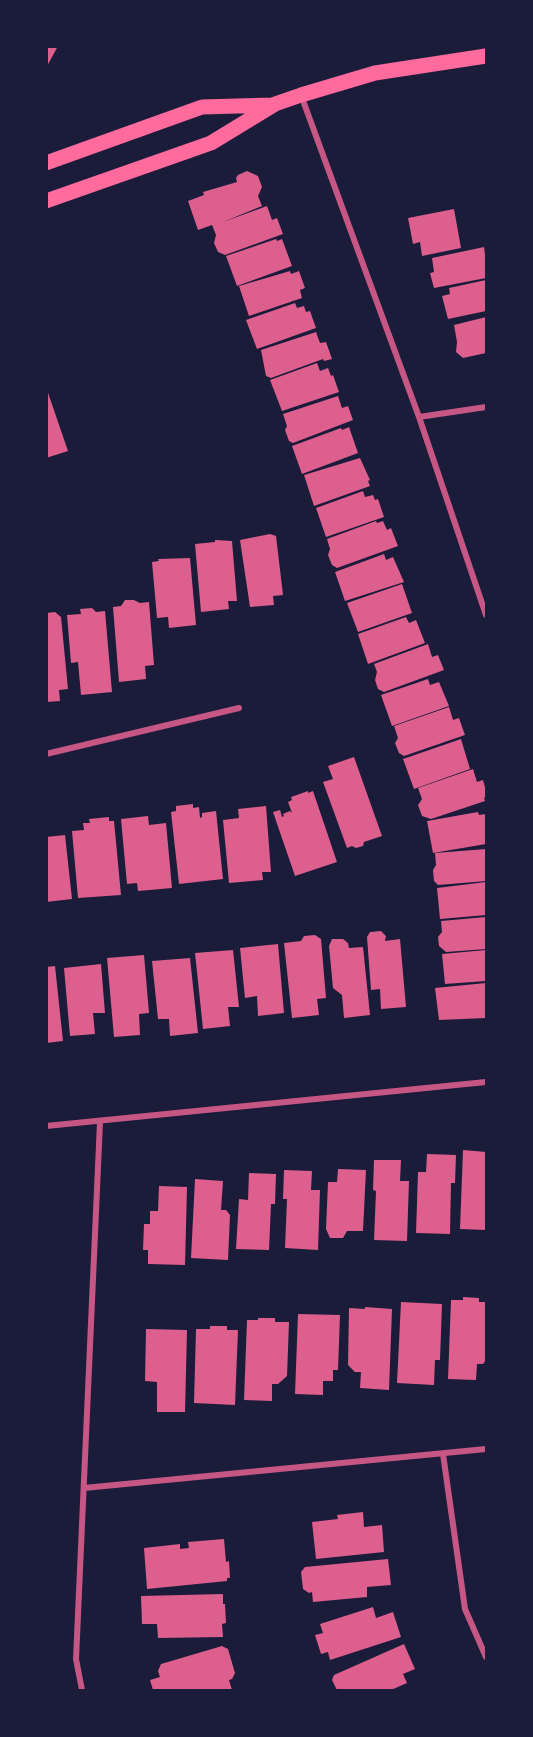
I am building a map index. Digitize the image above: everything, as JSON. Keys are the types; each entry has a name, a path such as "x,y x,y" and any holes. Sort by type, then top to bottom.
{"main road":[{"path":"46,201 211,143 274,104 301,95 375,74 486,56"},
{"path":"46,163 202,107 274,104"}],"street":[{"path":"301,95 419,417 486,615"},
{"path":"419,417 486,407"},
{"path":"46,754 239,708"},
{"path":"46,1126 486,1082"},
{"path":"82,1690 76,1659 100,1122"},
{"path":"84,1488 486,1449"},
{"path":"443,1454 465,1609 486,1657"}],"building":[{"path":"46,46 58,46 46,68"},
{"path":"247,171 258,176 262,187 258,196 262,206 223,222 267,206 272,220 277,218 283,234 225,255 218,252 214,243 216,235 212,225 198,230 188,201 204,195 203,192 237,182 238,175"},
{"path":"454,209 461,248 422,256 420,242 413,244 408,218"},
{"path":"276,239 277,241 282,239 292,266 237,286 226,256"},
{"path":"484,247 486,278 434,288 430,273 434,272 432,258"},
{"path":"290,271 291,274 299,271 305,288 300,290 302,298 249,316 239,286"},
{"path":"486,280 486,311 448,319 442,296 450,294 449,288"},
{"path":"295,303 297,308 304,306 306,312 310,311 316,328 257,349 246,320"},
{"path":"486,317 486,353 463,358 456,352 454,325"},
{"path":"316,332 320,343 326,342 332,359 324,361 323,359 271,378 266,376 261,350"},
{"path":"317,363 320,371 328,368 339,392 282,411 270,380"},
{"path":"46,387 68,451 46,458"},
{"path":"338,396 342,408 348,406 353,420 293,443 289,441 283,414"},
{"path":"349,427 358,453 302,474 292,446"},
{"path":"360,458 370,480 368,481 370,486 314,506 304,475"},
{"path":"363,491 365,497 373,495 375,500 378,499 384,517 326,537 316,508"},
{"path":"376,521 377,523 383,521 387,530 391,528 398,546 337,568 332,565 328,555 330,549 327,539"},
{"path":"270,534 276,536 283,595 273,596 274,605 250,607 240,540"},
{"path":"215,540 232,541 237,601 228,601 229,609 201,612 195,544 215,542"},
{"path":"384,554 386,560 393,557 404,582 345,601 335,572"},
{"path":"190,558 196,625 169,628 168,617 157,618 152,562 159,561 158,559"},
{"path":"402,584 412,613 358,632 347,603"},
{"path":"125,600 149,602 154,665 145,666 146,679 119,682 113,607 121,606"},
{"path":"92,608 96,612 105,611 112,692 81,695 78,662 71,663 67,615 81,614 80,609"},
{"path":"55,612 61,617 68,689 59,690 60,701 46,702 46,613"},
{"path":"406,617 409,623 416,620 425,643 368,664 358,634"},
{"path":"428,644 432,657 438,655 444,670 384,692 378,689 374,664"},
{"path":"428,679 430,685 439,682 449,706 392,726 381,695"},
{"path":"449,707 453,720 459,718 465,735 404,756 399,753 395,743 398,738 394,726"},
{"path":"461,739 470,769 414,789 403,759"},
{"path":"354,757 382,836 364,842 363,846 347,848 323,782 333,779 328,766"},
{"path":"473,769 477,782 483,780 486,791 485,801 431,819 422,816 418,805 422,799 418,788"},
{"path":"308,791 308,793 313,791 337,862 295,876 273,812 280,810 282,817 290,811 292,813 288,802 292,800 291,797"},
{"path":"193,804 193,808 199,807 200,818 202,813 216,811 223,879 179,884 171,812 176,811 176,806"},
{"path":"266,806 271,872 262,872 263,880 229,883 223,820 239,818 238,809"},
{"path":"478,812 479,815 486,814 486,844 433,853 427,821"},
{"path":"148,816 149,825 166,823 172,888 138,891 137,883 127,884 121,819"},
{"path":"109,817 109,821 114,821 121,895 78,898 72,831 84,830 83,823 90,823 89,819"},
{"path":"65,835 72,899 46,902 46,837"},
{"path":"486,849 486,881 438,885 434,881 435,853"},
{"path":"486,882 486,915 440,919 437,888"},
{"path":"486,917 486,949 446,952 439,946 438,937 442,932 441,921"},
{"path":"381,931 386,936 385,941 400,939 406,1007 381,1009 380,989 371,990 367,937 370,932"},
{"path":"315,935 321,939 326,998 317,999 319,1015 292,1018 284,943 301,941 304,936"},
{"path":"332,939 343,939 348,943 349,948 363,947 370,1015 344,1018 342,995 333,988 329,946"},
{"path":"278,944 284,1013 258,1016 257,996 245,998 240,948"},
{"path":"233,950 239,1007 228,1007 230,1026 203,1029 195,953"},
{"path":"486,950 486,981 445,984 442,954"},
{"path":"144,955 149,1013 139,1014 140,1035 114,1037 107,958"},
{"path":"190,958 198,1033 170,1036 169,1019 158,1019 152,961"},
{"path":"101,964 105,1013 93,1013 95,1034 70,1036 64,968"},
{"path":"55,966 63,1041 46,1043 46,967"},
{"path":"486,983 486,1018 439,1020 435,988"},
{"path":"463,1150 486,1152 486,1230 460,1229"},
{"path":"427,1154 456,1155 455,1183 451,1183 450,1234 416,1233 418,1172 426,1172"},
{"path":"374,1160 401,1160 400,1181 409,1181 407,1241 374,1240 376,1191 373,1190"},
{"path":"338,1169 366,1170 363,1231 347,1231 343,1238 330,1238 326,1229 328,1182 337,1182"},
{"path":"284,1170 312,1171 311,1190 320,1190 318,1250 285,1248 287,1199 283,1199"},
{"path":"249,1173 276,1174 275,1204 271,1204 269,1250 236,1249 239,1199 248,1200"},
{"path":"195,1179 223,1181 221,1210 226,1210 230,1215 228,1260 191,1258"},
{"path":"159,1186 187,1187 185,1265 148,1264 148,1250 143,1250 144,1224 150,1224 150,1211 158,1211"},
{"path":"463,1297 479,1298 479,1302 486,1302 486,1360 483,1364 477,1364 476,1380 448,1379 451,1300 463,1300"},
{"path":"401,1302 442,1304 440,1360 435,1360 434,1385 397,1383"},
{"path":"365,1307 392,1309 389,1390 360,1388 361,1372 355,1372 348,1365 349,1308 365,1309"},
{"path":"298,1314 340,1315 338,1370 333,1370 333,1381 323,1381 323,1395 295,1394"},
{"path":"258,1318 275,1318 275,1322 289,1322 287,1376 278,1384 272,1384 272,1401 244,1400 247,1320 258,1320"},
{"path":"210,1326 227,1326 227,1330 238,1330 235,1405 194,1403 196,1329 210,1329"},
{"path":"146,1329 187,1330 185,1412 157,1412 157,1382 145,1381"},
{"path":"363,1512 364,1527 382,1525 384,1552 316,1559 312,1522 338,1519 337,1515"},
{"path":"224,1539 226,1562 229,1561 230,1578 227,1578 227,1581 147,1589 144,1548 180,1544 180,1549 189,1548 188,1542"},
{"path":"388,1559 391,1585 367,1587 367,1597 313,1602 312,1592 309,1593 303,1589 301,1572 305,1567"},
{"path":"223,1594 226,1623 222,1624 223,1637 158,1638 157,1624 142,1624 141,1596"},
{"path":"373,1607 376,1618 393,1612 401,1637 330,1660 328,1652 321,1654 315,1635 323,1633 320,1624"},
{"path":"404,1644 415,1669 403,1674 407,1683 391,1690 337,1690 332,1680 334,1675"},
{"path":"222,1646 228,1649 235,1673 229,1680 232,1690 153,1690 150,1680 160,1677 158,1671 161,1664"}]}
